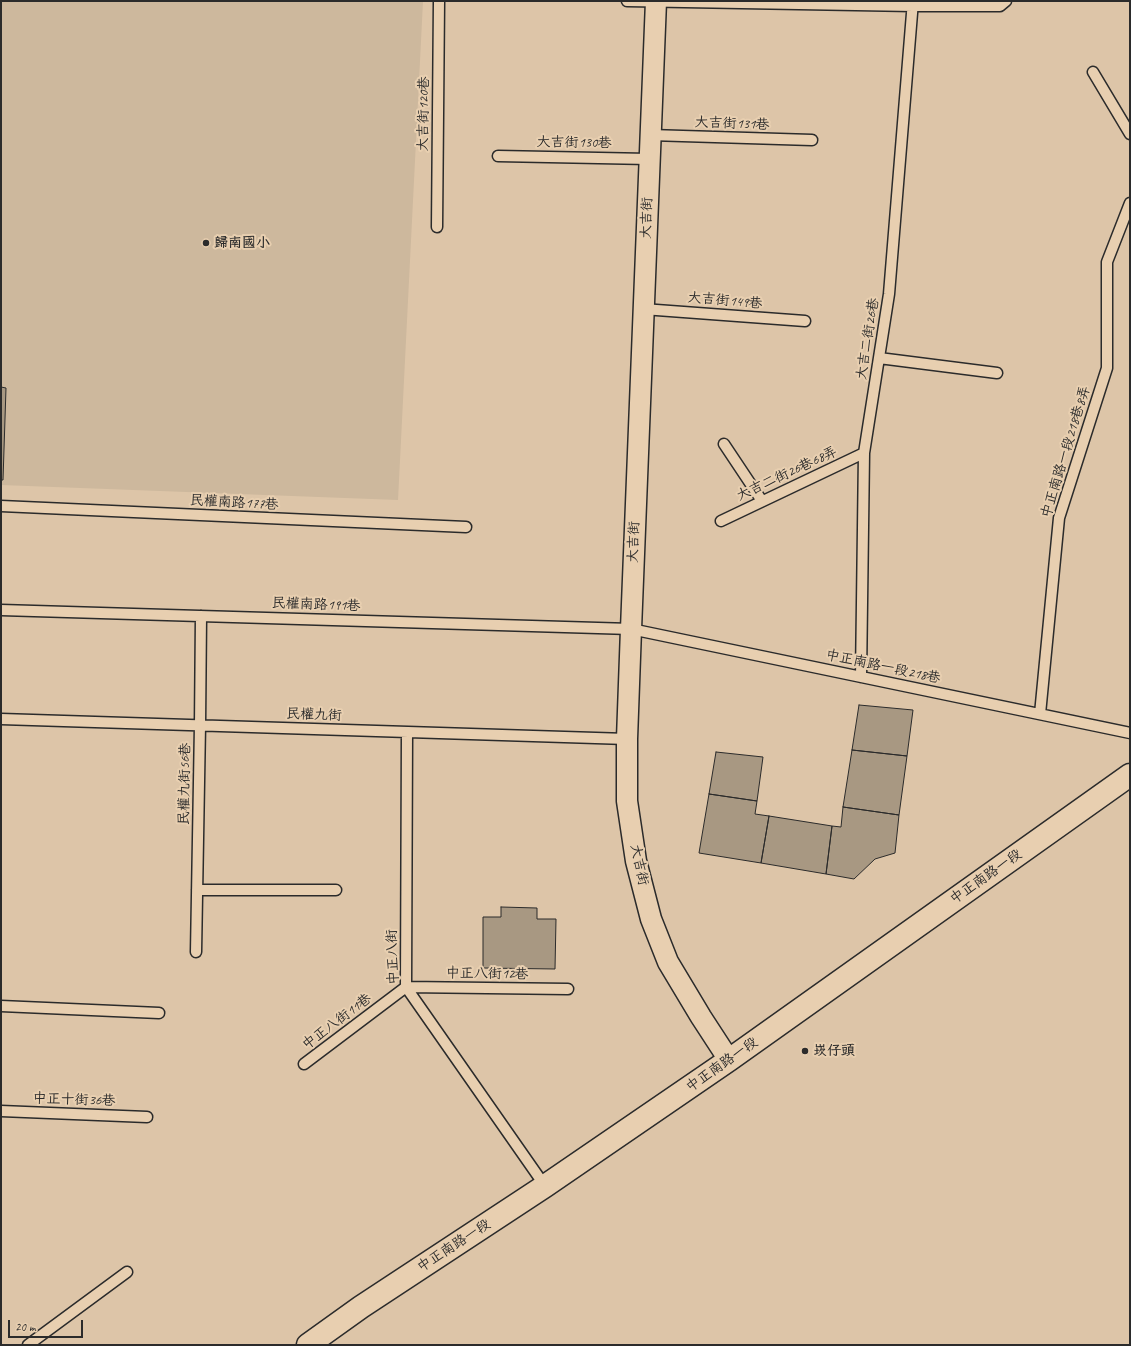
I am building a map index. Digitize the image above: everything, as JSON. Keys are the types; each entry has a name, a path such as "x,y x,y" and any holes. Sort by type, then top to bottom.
{"street":[{"name":"大吉街","path":"656,1 627,739 627,801 636,860 651,919 668,962 701,1017 730,1060"},
{"name":"中正南路一段","path":"308,1345 361,1307 545,1186 730,1060 1130,775"}],"lane":[{"name":"大吉街120巷","path":"437,227 439,1"},
{"path":"627,1 913,3 1000,6 1006,1"},
{"name":"大吉二街26巷","path":"861,677 864,453 889,294 913,3"},
{"path":"1093,72 1130,134"},
{"name":"大吉街131巷","path":"650,136 812,140"},
{"name":"大吉街130巷","path":"498,156 650,159"},
{"name":"中正南路一段218巷8弄","path":"1040,714 1059,518 1106,368 1106,262 1130,203"},
{"name":"大吉街149巷","path":"643,309 805,322"},
{"path":"879,358 997,373"},
{"path":"724,444 762,501"},
{"name":"大吉二街26巷68弄","path":"721,521 864,453"},
{"name":"民權南路177巷","path":"1,506 466,527"},
{"name":"民權南路191巷","path":"1,610 631,629"},
{"name":"民權九街56巷","path":"196,952 201,616"},
{"name":"中正南路一段218巷","path":"631,629 1130,733"},
{"name":"民權九街","path":"1,719 627,739"},
{"name":"中正八街","path":"407,732 406,987 545,1186"},
{"path":"197,890 336,890"},
{"name":"中正八街12巷","path":"406,987 568,990"},
{"name":"中正八街11巷","path":"304,1064 406,987"},
{"path":"1,1006 159,1013"},
{"name":"中正十街36巷","path":"1,1111 146,1117"},
{"path":"28,1345 127,1272"}],"shaded area":[{"name":"歸南國小","path":"1,1 423,1 398,500 1,485"}],"building":[{"path":"1,387 6,388 3,480 1,480"},
{"path":"859,705 913,710 907,756 852,750"},
{"path":"852,750 907,756 899,815 843,807"},
{"path":"716,752 763,757 757,801 709,794"},
{"path":"709,794 757,801 755,814 769,816 761,863 699,853"},
{"path":"843,807 899,815 895,853 875,859 854,879 826,874 832,826 841,827"},
{"path":"769,816 832,826 826,874 761,863"},
{"path":"501,907 537,908 537,919 556,919 555,969 483,968 483,917 501,917"}],"place":[{"name":"歸南國小","path":"206,243"},
{"name":"崁仔頭","path":"805,1051"}]}
